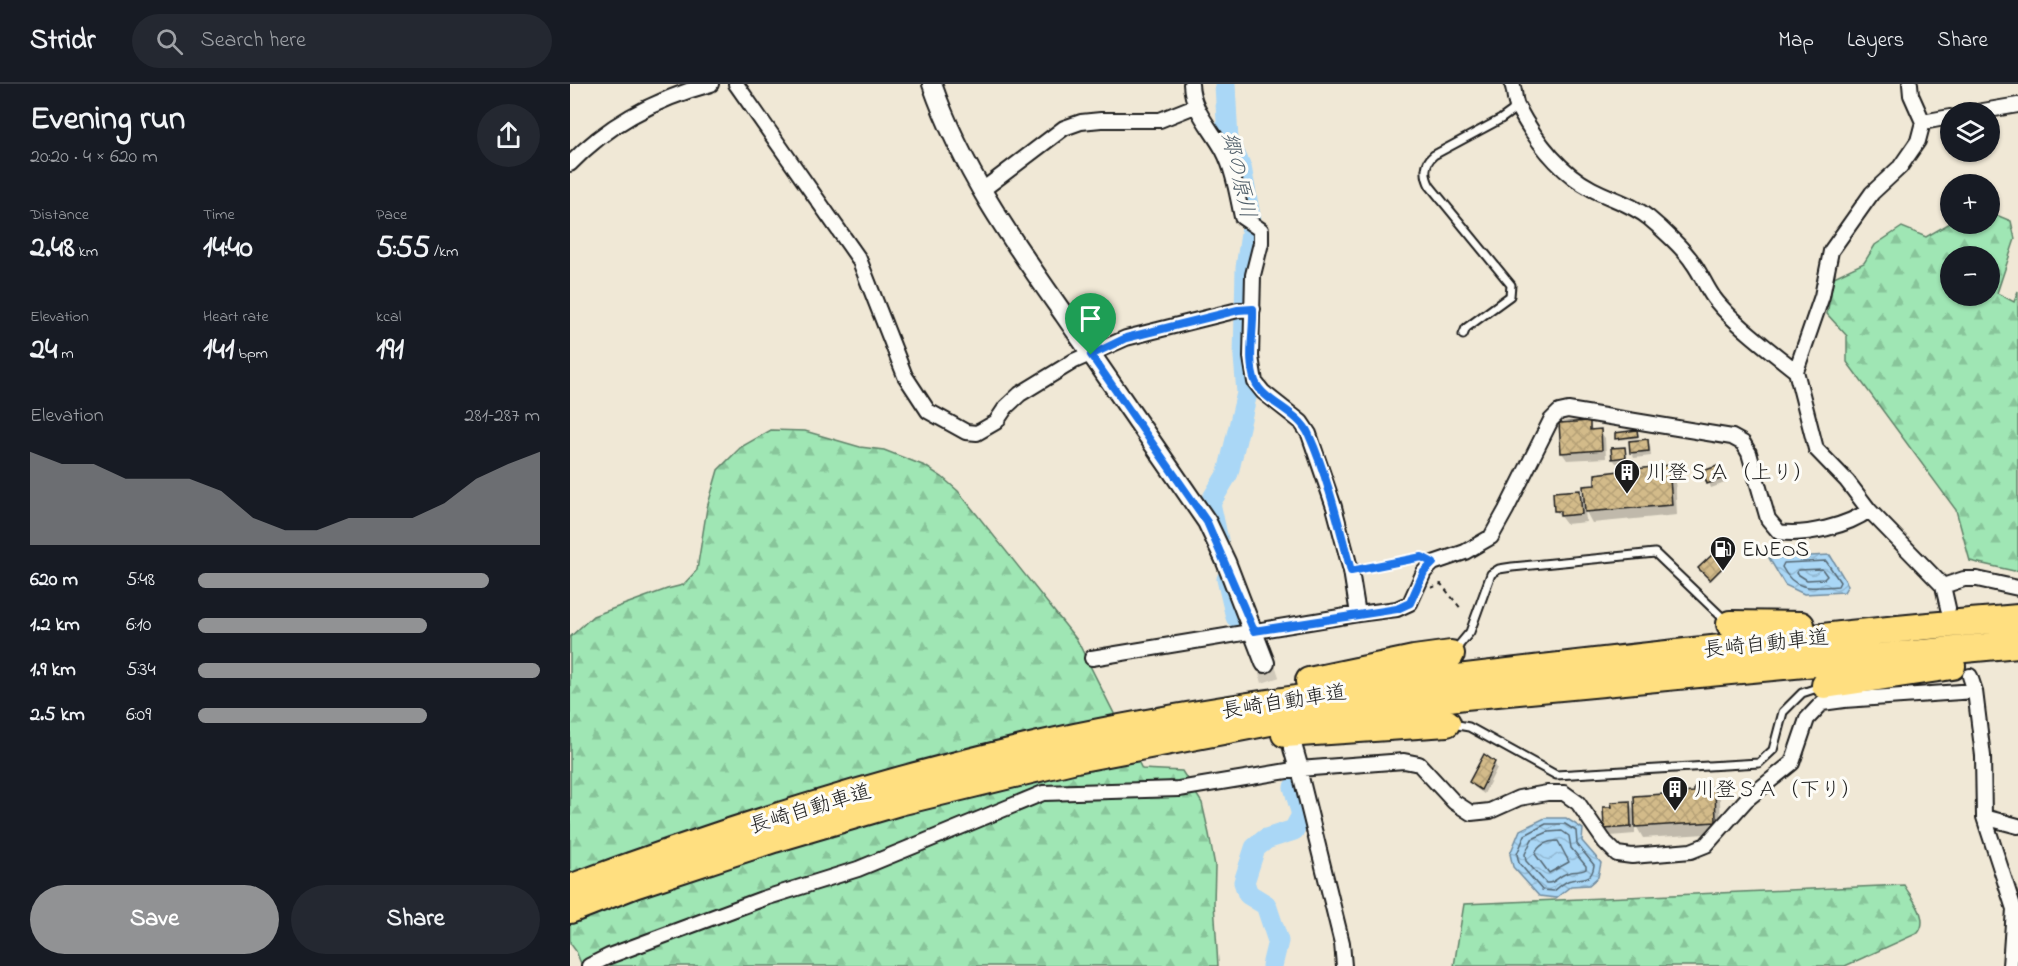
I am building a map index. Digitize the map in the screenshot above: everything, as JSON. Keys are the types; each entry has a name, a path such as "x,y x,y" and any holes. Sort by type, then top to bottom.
{"highway":[{"name":"長崎自動車道","path":"570,888 671,850 906,778 1073,738 1303,697 1460,677 1921,626 2018,618"},
{"path":"1730,624 1921,626"},
{"name":"長崎自動車道","path":"570,910 634,885 899,802 1076,759 1307,715 1465,696 2018,644"},
{"path":"1073,738 1187,705 1414,659 1451,654"},
{"path":"1825,685 2018,657"},
{"path":"1164,742 1243,739 1447,723"}],"street":[{"path":"570,164 580,153 635,113 711,84"},
{"path":"736,84 859,259 905,376 928,411 966,432 977,433 996,422 1006,407 1020,394 1074,361 1126,338 1238,310 1253,309"},
{"path":"932,84 945,122 981,191 1014,243 1207,522 1254,631 1265,663"},
{"path":"1191,84 1196,106 1227,159 1234,176 1242,217 1261,230 1261,243 1253,275 1251,357 1255,382 1263,392 1301,422 1309,434 1334,507 1351,571 1358,614"},
{"path":"1512,84 1516,103 1553,158 1570,176 1593,190 1628,204 1648,218 1692,261 1720,305 1796,370"},
{"path":"1910,84 1911,95 1923,122 1918,141 1900,167 1872,193 1831,251 1822,296 1796,370 1816,449 1847,481 1869,510 1943,586 1948,608"},
{"path":"2000,108 2018,105"},
{"path":"981,191 1064,128 1082,122 1101,120 1160,120 1196,106"},
{"path":"1923,122 1940,119"},
{"path":"1092,658 1397,609 1410,603 1424,572 1433,563 1466,552 1491,537 1551,420 1559,412 1568,410 1732,437 1743,443 1749,453 1768,519 1779,532 1794,534 1856,520 1869,510"},
{"path":"1943,586 1965,579 1977,579 2018,588"},
{"path":"1970,676 1976,691 1983,756 1984,818 2014,909 2010,966"},
{"path":"589,966 609,956 762,899 858,869 1043,793 1179,789 1299,769 1404,761 1419,764 1454,802 1471,813 1490,811 1519,798 1547,793 1564,794 1578,803 1605,842 1617,854 1632,856 1691,850 1706,845 1746,800 1792,764 1807,719 1822,703 1976,691"},
{"path":"1293,748 1342,944 1344,966"},
{"path":"1984,818 2018,826"}],"lane":[{"path":"1463,335 1466,328 1510,296 1511,285 1430,186 1426,179 1425,169 1428,160 1434,155 1501,119 1512,111 1516,103"},
{"path":"1451,654 1470,632 1491,574 1499,569 1512,567 1655,553 1730,624"},
{"path":"1447,723 1469,727 1556,775 1759,763 1773,750 1782,712 1802,693 1825,685"}],"path":[{"path":"1351,571 1422,557 1433,563"},
{"path":"1415,595 1441,584 1462,610"}],"green space":[{"path":"2000,216 2011,221 2015,239 2000,284 2000,246 1940,246 1940,306 2000,306 2000,295 2014,302 2018,291 2018,570 1970,561 1956,510 1847,362 1847,336 1827,314 1834,277 1864,263 1875,245 1902,227 1926,237 1940,229 1940,234 2000,234"},
{"path":"771,430 805,431 860,447 884,450 925,466 958,491 1077,640 1142,769 1182,771 1202,803 1215,866 1214,903 1218,966 582,966 570,943 570,637 593,616 683,585 697,570 707,508 718,470 741,447"},
{"path":"1904,885 1921,915 1921,927 1918,933 1845,966 1454,966 1464,904"}],"water":[{"path":"1830,555 1848,585 1844,592 1804,594 1785,585 1769,558"},
{"path":"1545,818 1566,818 1583,829 1582,841 1601,863 1598,877 1589,885 1571,886 1556,898 1539,896 1513,867 1510,854 1520,830"}],"building":[{"path":"1590,421 1590,430 1601,429 1602,450 1561,453 1559,423"},
{"path":"1637,430 1638,436 1615,439 1615,433"},
{"path":"1648,439 1649,451 1630,453 1629,441"},
{"path":"1625,447 1626,457 1612,459 1611,448"},
{"name":"川登ＳＡ（上り）","path":"1669,465 1672,505 1585,512 1583,486 1595,485 1595,474"},
{"path":"1720,465 1723,478 1707,484 1703,471"},
{"path":"1580,490 1582,514 1560,516 1560,511 1554,511 1553,492"},
{"path":"1721,548 1730,558 1723,564 1714,554"},
{"path":"1713,554 1725,565 1710,580 1698,568"},
{"path":"1484,754 1495,762 1481,790 1469,782"},
{"name":"川登ＳＡ（下り）","path":"1715,787 1716,822 1635,827 1634,796 1694,792 1694,788"},
{"path":"1630,801 1631,827 1604,829 1603,807 1612,807 1611,802"}],"waterway":[{"name":"郷の原川","path":"1218,540 1210,503 1228,473 1247,393 1244,357 1246,268 1252,227 1241,167 1228,141 1225,84"},
{"name":"郷の原川","path":"1227,579 1236,617"},
{"name":"郷の原川","path":"1272,966 1278,941 1266,905 1248,894 1244,882 1255,848 1266,839 1294,830 1302,815 1294,787"}],"tunnel":[{"path":"1265,663 1281,712"}],"place":[{"name":"川登ＳＡ（上り）","path":"1627,495"},
{"name":"ENEOS","path":"1723,572"},
{"name":"川登ＳＡ（下り）","path":"1675,812"}],"route":[{"path":"1253,309 1251,357 1255,382 1263,392 1301,422 1309,434 1334,507 1351,571 1422,557 1433,563 1424,572 1410,603 1397,609 1254,631 1207,522 1091,355 1126,338 1238,310 1253,309"}]}
